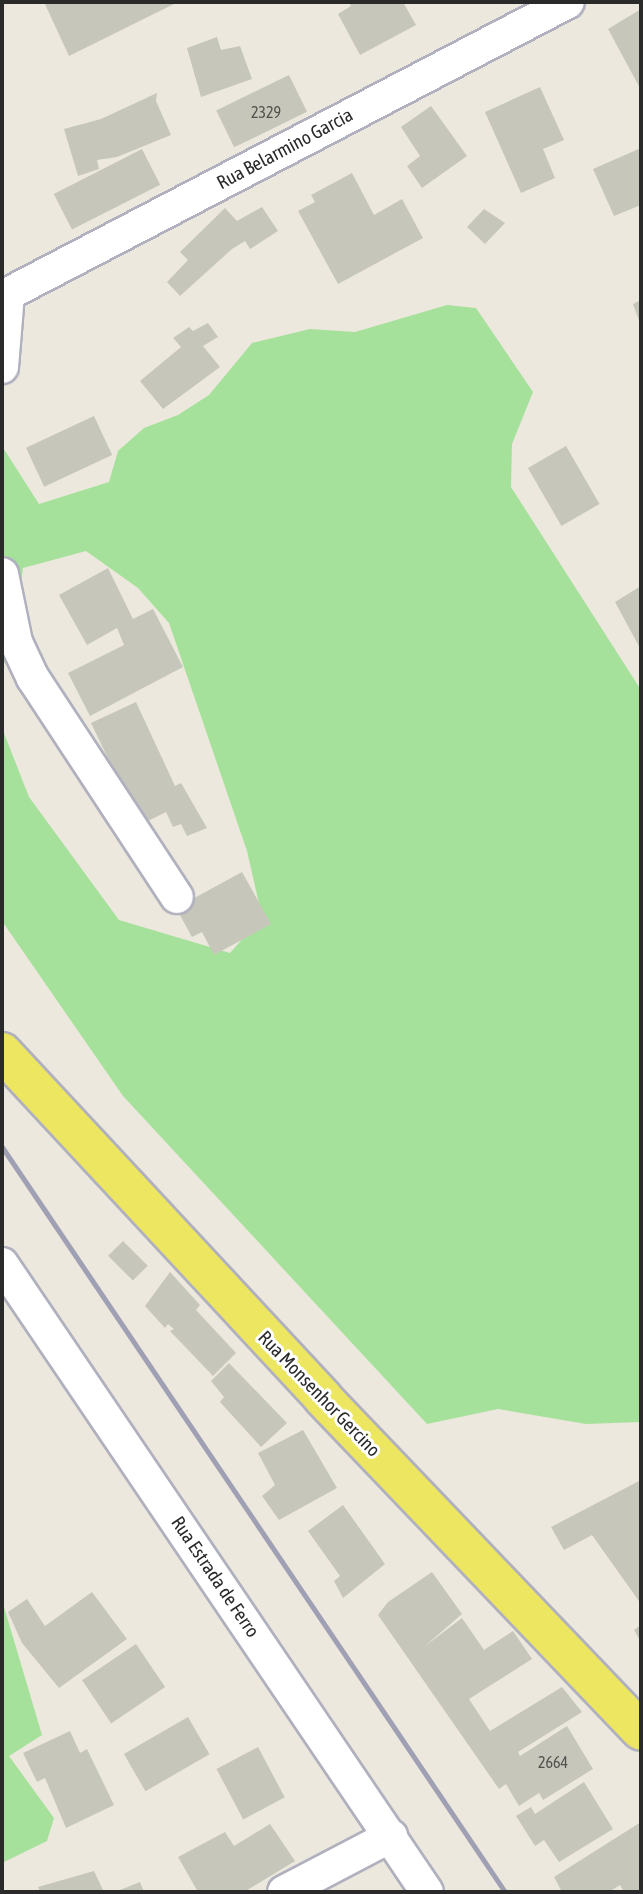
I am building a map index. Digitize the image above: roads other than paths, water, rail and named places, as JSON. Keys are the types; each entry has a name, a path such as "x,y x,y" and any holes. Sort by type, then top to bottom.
{"main road":[{"name":"Rua Monsenhor Gercino","path":"2,1052 323,1398 641,1731"}],"street":[{"name":"Rua Belarmino Garcia","path":"5,295 568,2"},
{"path":"2,367 5,295"},
{"path":"2,574 16,642 33,678 177,897"},
{"name":"Rua Estrada de Ferro","path":"2,1264 427,1892"},
{"path":"284,1892 391,1836"}],"railway":[{"path":"2,1147 505,1892"}]}
